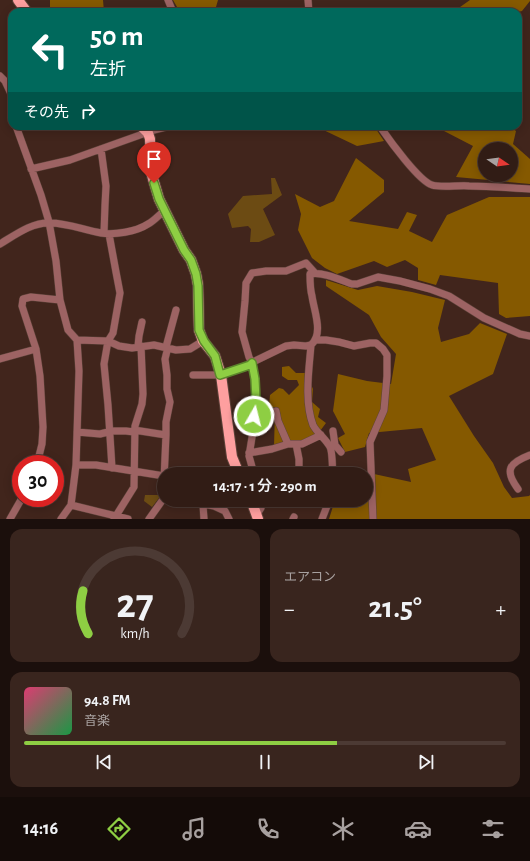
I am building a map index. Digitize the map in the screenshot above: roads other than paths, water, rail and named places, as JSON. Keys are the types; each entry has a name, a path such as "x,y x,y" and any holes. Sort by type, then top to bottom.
{"main road":[{"path":"146,130 150,139 152,178 159,199 184,250 191,260 196,274 198,286 199,330 204,341 215,356 220,375 232,458 236,467"}],"street":[{"path":"0,76 5,80 8,87"},
{"path":"17,130 41,195 49,222 56,261 60,300 68,330 77,340 80,371 76,465 71,505 61,519"},
{"path":"31,169 70,160 102,149 143,130"},
{"path":"383,130 404,159 424,181 432,185 484,186 530,190"},
{"path":"102,149 106,186 104,205 106,234 120,293 113,333 108,341 104,364 112,468"},
{"path":"0,244 27,227 49,222 106,234 133,231 147,224 164,211"},
{"path":"252,467 249,453 256,400 255,379 252,363 242,332 246,283 252,273 286,271 306,264 316,273"},
{"path":"341,452 321,435 314,426 310,414 308,385 313,342 316,336 318,324 312,297 310,274 316,273 352,284 357,284 378,277 430,289 449,296 484,318 520,334 530,336"},
{"path":"39,455 42,444 43,427 40,376 36,349 22,306 23,299 31,297 60,300"},
{"path":"164,467 166,422 170,402 167,389 165,359 167,351 166,347 176,310"},
{"path":"116,517 134,486 134,426 142,404 143,394 139,336 142,322"},
{"path":"77,340 108,341 119,346 132,348 154,345 176,350 190,349 204,341"},
{"path":"193,375 220,375 250,365 286,346 306,346 313,342 339,342 354,346 376,343 387,355 387,376 384,410 370,442 373,519"},
{"path":"0,359 36,349"},
{"path":"276,411 278,421 299,459 299,467"},
{"path":"77,432 100,434 109,432 134,431 166,435"},
{"path":"332,467 333,431"},
{"path":"249,453 292,444 302,444 321,435"},
{"path":"518,489 512,481 510,473 511,467 518,460 530,456"},
{"path":"76,465 96,466 157,475"},
{"path":"71,505 128,519"},
{"path":"10,519 17,507"},
{"path":"149,519 158,507"},
{"path":"203,507 204,519"},
{"path":"216,507 225,511 229,519"},
{"path":"322,519 327,507"}]}
